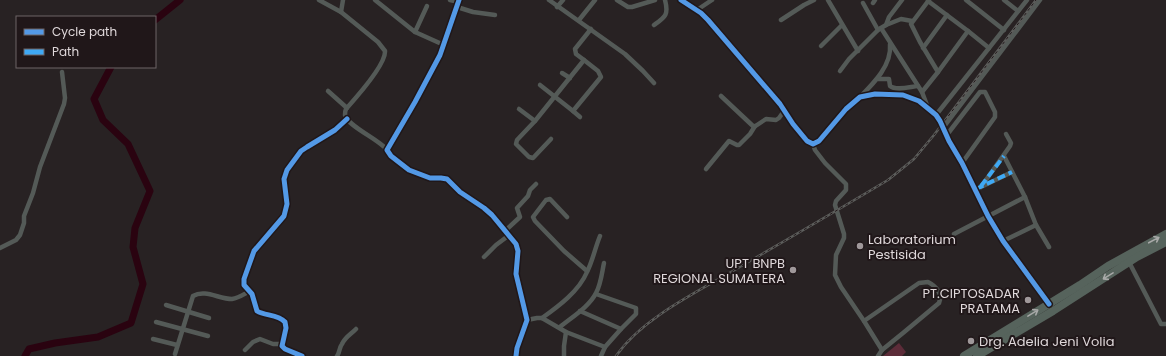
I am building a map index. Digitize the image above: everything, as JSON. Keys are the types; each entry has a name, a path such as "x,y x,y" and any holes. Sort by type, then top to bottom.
{"highway":[{"path":"964,356 1108,266 1166,234"},
{"path":"979,355 1129,262 1166,242"}],"street":[{"path":"319,0 341,12 378,42 382,46 385,54 384,59 363,90 347,108 345,113 347,119 379,142 394,159 409,170 430,178 446,179 460,192 488,211 516,244 518,251 516,274 527,320 517,348 516,356"},
{"path":"341,12 343,0"},
{"path":"375,0 415,32 444,45"},
{"path":"450,0 473,12 495,15"},
{"path":"549,0 625,54 654,83"},
{"path":"557,7 563,0"},
{"path":"579,20 595,0"},
{"path":"617,0 628,7 632,7 655,0"},
{"path":"654,25 665,16 667,10 665,0"},
{"path":"681,0 697,10 716,29 807,141 813,144 825,163 846,184 846,190 836,201 835,205 844,234 844,238 836,255 836,275 841,287 864,320 882,350"},
{"path":"697,10 712,0"},
{"path":"781,20 814,0"},
{"path":"828,0 858,51"},
{"path":"886,24 889,17 902,0"},
{"path":"966,0 1004,30"},
{"path":"1004,0 1018,11"},
{"path":"936,115 1028,0"},
{"path":"943,128 1040,0"},
{"path":"938,72 911,25 912,21 929,1 989,48"},
{"path":"387,150 421,91 444,45 458,3"},
{"path":"863,3 922,92 928,108"},
{"path":"415,32 427,6"},
{"path":"923,48 946,15"},
{"path":"840,71 849,59 886,24 901,19 912,21"},
{"path":"821,46 842,25"},
{"path":"574,111 601,77 598,71 576,54 574,48 591,29"},
{"path":"922,92 968,31"},
{"path":"813,144 819,141 846,109 878,78 890,51 890,42"},
{"path":"551,139 533,158 529,157 517,145 517,140 535,121 584,60"},
{"path":"0,248 16,240 22,230 24,216 34,193 40,167 64,104 65,98 62,72"},
{"path":"562,73 570,78"},
{"path":"878,78 889,79 890,86 892,88 918,86"},
{"path":"540,85 580,117"},
{"path":"328,91 347,108"},
{"path":"946,136 980,92 985,92 995,112 995,117 962,163"},
{"path":"860,97 875,94 903,95 915,98 936,115 946,136 978,188 988,216 1003,241 1049,304"},
{"path":"721,96 753,126 755,126"},
{"path":"519,109 535,121"},
{"path":"706,169 729,141 739,145 750,134 755,126 764,119 776,120 784,111"},
{"path":"282,344 286,328 285,322 279,318 257,311 250,291 244,285 243,281 252,256 262,241 281,221 286,210 287,199 284,178 287,170 301,151 335,130 347,119"},
{"path":"978,188 1004,156 1011,144 1006,134"},
{"path":"1004,156 1025,197 1036,224 1049,246"},
{"path":"978,188 1012,172"},
{"path":"504,231 519,219 520,215 516,208 528,196 536,184"},
{"path":"954,234 1025,197"},
{"path":"567,217 550,199 546,200 533,217 535,221 564,251 588,272"},
{"path":"1003,241 1036,224"},
{"path":"484,257 508,236"},
{"path":"542,318 576,289 588,272 600,236"},
{"path":"1129,262 1161,324 1166,324"},
{"path":"560,327 580,311 596,294 604,263"},
{"path":"864,320 919,283 928,282 937,289 940,296 938,303 882,350 878,356"},
{"path":"175,354 192,297 197,294 210,294 232,299 240,297 250,291"},
{"path":"596,294 636,308 636,314 605,347 601,356"},
{"path":"166,305 209,318"},
{"path":"580,311 621,329"},
{"path":"527,320 542,318 560,327 566,332 605,347"},
{"path":"156,322 208,336"},
{"path":"337,356 340,353 341,345 345,338 356,329"},
{"path":"564,356 566,332"},
{"path":"153,339 177,345"},
{"path":"245,350 253,342 260,339 273,344 282,344"},
{"path":"282,344 286,349 302,356"}],"shaded area":[{"path":"899,343 906,352 902,356 883,356"}],"waterway":[{"path":"156,19 180,0"},
{"path":"25,356 29,349 55,343 98,337 131,323 143,284 133,247 135,228 150,191 128,144 103,120 94,99 110,68"}],"railway":[{"path":"616,356 627,342 641,329 672,306 888,180 914,159 934,135 1036,0"}],"marked path":[{"path":"981,186 1004,156"},
{"path":"976,189 1012,172"}],"cycle path":[{"path":"459,0 440,55 387,150 391,156 409,170 430,178 447,179 460,192 492,215 516,244 518,251 516,274 527,320 517,348 516,356"},
{"path":"681,0 701,13 708,20 780,104 793,124 807,141 813,144 819,141 846,109 860,97 875,94 903,95 919,101 936,115 988,216 1003,241 1049,304"},
{"path":"302,356 285,349 282,346 286,328 285,322 275,316 257,311 252,294 244,285 244,279 254,251 284,216 287,204 284,179 287,170 301,151 335,130 347,119"}],"place":[{"name":"Laboratorium Pestisida","path":"860,246"},
{"name":"UPT BNPB REGIONAL SUMATERA","path":"793,270"},
{"name":"PT.CIPTOSADAR PRATAMA","path":"1028,300"},
{"name":"Drg. Adelia Jeni Volia","path":"971,341"}]}
